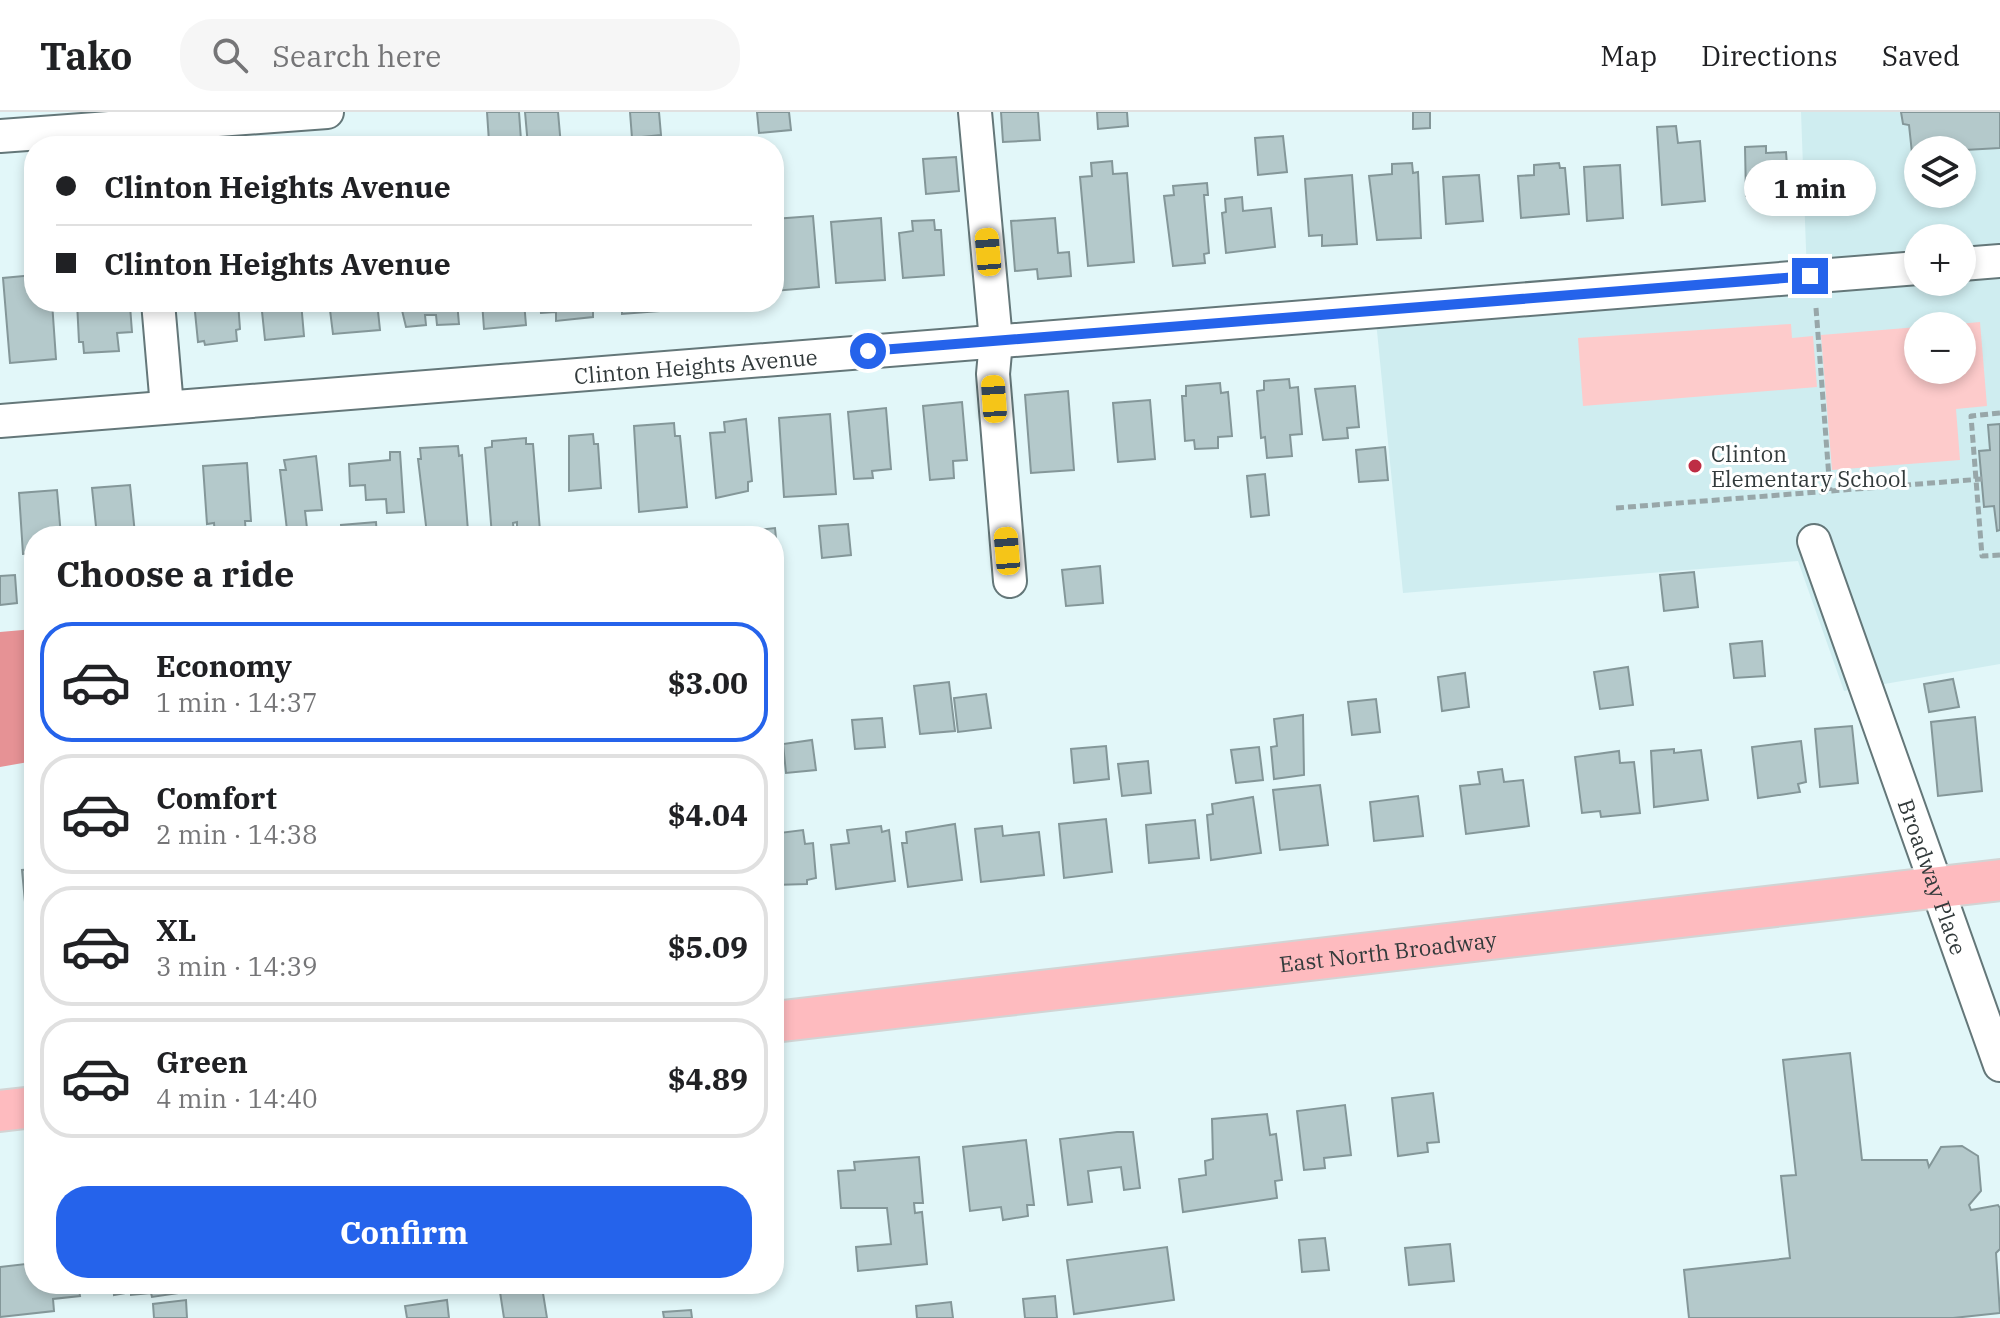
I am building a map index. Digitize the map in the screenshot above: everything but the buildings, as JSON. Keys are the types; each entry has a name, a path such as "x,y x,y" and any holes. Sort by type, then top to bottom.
{"main road":[{"name":"East North Broadway","path":"784,1021 2000,880"},
{"path":"0,1111 24,1108"}],"street":[{"path":"0,136 144,136 327,112"},
{"path":"975,112 996,341 993,374 1010,581"},
{"path":"1976,263 2000,261"},
{"name":"Clinton Heights Avenue","path":"0,421 1904,269"},
{"path":"159,312 167,407"},
{"name":"Broadway Place","path":"1814,541 2000,1065"}],"path":[{"path":"1815,301 1830,491"},
{"path":"2000,413 1971,416 1979,479 1982,556 2000,555"},
{"path":"1616,508 1979,479"}],"shaded area":[{"name":"Clinton Elementary School","path":"1801,112 2000,112 2000,664 1844,691 1798,561 1403,593 1375,311 1807,276"},
{"path":"1976,322 1980,322 1987,406 1956,409 1960,460 1832,470 1821,335 1904,328 1904,384 1976,384"},
{"path":"1791,324 1792,338 1813,336 1817,387 1583,406 1578,338"},
{"path":"24,630 24,763 0,767 0,632"}],"place":[{"name":"Clinton Elementary School","path":"1695,466"}],"route":[{"path":"868,351 1810,276"}]}
